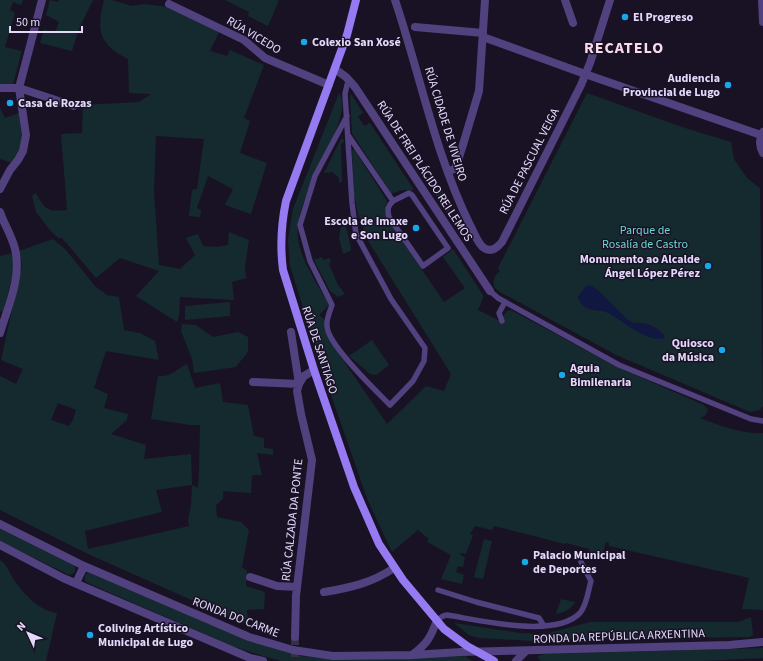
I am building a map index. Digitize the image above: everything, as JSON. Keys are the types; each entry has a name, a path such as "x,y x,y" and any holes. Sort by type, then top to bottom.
{"street":[{"path":"0,188 10,170 18,160 26,135 19,88 42,0"},
{"name":"RÚA DE SANTIAGO","path":"356,0 347,35 286,201 282,219 281,236 281,254 284,276 314,370 362,506 379,544 394,568 454,638 494,661"},
{"name":"RÚA CIDADE DE VIVEIRO","path":"394,0 405,30 440,147 458,200 480,244 487,250"},
{"path":"448,171 454,168 462,148 479,91 485,0"},
{"path":"565,0 573,23"},
{"name":"RÚA DE PASCUAL VEIGA","path":"487,250 492,250 502,242 585,74 590,63 610,0"},
{"path":"762,0 763,22"},
{"name":"RÚA VICEDO","path":"169,4 244,40 265,58 329,85"},
{"path":"415,27 483,35 585,74 762,134 760,145 763,153"},
{"name":"RÚA DE FREI PLÁCIDO REI LEMOS","path":"335,69 350,82 490,291"},
{"path":"0,88 19,88 74,106"},
{"path":"0,212 15,248 17,266 16,278 0,333"},
{"name":"RÚA CALZADA DA PONTE","path":"291,332 299,384 297,391 312,460 298,587 295,637"},
{"path":"252,382 299,384 304,376 314,370"},
{"name":"RONDA DO CARME","path":"0,524 84,566 249,637 293,650 333,656 412,655 476,652"},
{"path":"0,545 63,578 76,582 250,658 263,661"},
{"path":"76,582 84,566"},
{"path":"324,592 358,586 375,579 394,568"},
{"path":"250,577 277,586 298,587"},
{"path":"412,655 427,641 437,620"},
{"name":"RONDA DA REPÚBLICA ARXENTINA","path":"476,652 729,645 763,642"},
{"path":"516,661 526,651"}],"lane":[{"path":"347,116 315,176 300,225 310,260 332,305 326,326 335,345 360,375 390,405 413,381 424,361 425,348 391,299 356,234 352,203 347,116 346,88 350,82"},
{"path":"348,134 393,201"},
{"path":"409,193 412,195 448,248 423,266 389,216 387,210 388,206 393,201 409,193"},
{"path":"490,291 505,302 619,364 751,420 763,421"},
{"path":"502,321 499,313 505,302"},
{"path":"437,620 446,615 529,627 556,625 566,622 580,613 584,606 591,581 582,562"},
{"path":"438,590 476,602 539,618 544,626"}],"green space":[{"path":"0,0 23,0 21,5 13,2 10,10 15,13 5,47 22,51 13,84 10,88 0,87"},
{"path":"50,0 58,2 59,0 93,0 78,31 72,51 40,43 44,29 55,33 59,22 46,15"},
{"path":"104,0 112,0 132,6 144,4 168,7 219,32 210,51 227,56 230,50 264,65 244,118 250,121 240,153 267,163 251,214 225,205 233,189 208,176 197,208 201,210 200,217 189,216 192,190 197,189 204,139 156,136 154,192 159,265 180,269 195,255 186,238 198,234 203,246 217,247 228,245 229,232 249,240 245,266 246,278 232,282 234,300 180,297 179,316 177,322 136,296 159,271 120,258 96,278 62,238 58,238 49,229 36,212 32,196 36,193 48,209 55,211 67,210 61,134 82,133 83,105 139,102 151,94 129,93 128,59 111,48 102,36 100,20"},
{"path":"225,0 279,0 268,26 248,16 249,12"},
{"path":"339,93 342,101 338,125 305,198 299,219 298,239 306,265 329,305 319,315 325,320 324,329 332,344 387,424 426,386 444,391 451,374 367,239 358,214 354,194 352,151 354,149 387,201 386,213 391,224 444,302 465,288 443,257 453,249 483,295 478,310 504,323 503,316 507,311 511,310 615,366 704,405 708,410 705,416 700,418 739,431 763,433 763,610 742,609 749,578 609,546 609,543 606,542 601,559 588,556 589,549 494,526 492,530 475,526 470,534 473,535 466,554 461,553 460,555 465,557 463,567 458,566 456,572 464,575 462,584 441,579 451,555 427,542 429,539 418,530 392,552 368,501 326,381 290,266 288,240 293,209"},
{"name":"Parque de Rosalía de Castro","path":"587,93 682,127 731,142 734,159 747,178 760,188 763,406 760,410 750,412 616,355 495,288 495,276 500,271 498,268"},
{"path":"351,94 363,113 358,116 364,126 370,123 414,190 402,190 391,194 352,133"},
{"path":"0,108 5,118 19,113 23,146 12,163 0,159"},
{"path":"341,139 343,139 344,142 341,144 342,182 339,182 339,178 332,172 324,173"},
{"path":"442,189 453,217 450,218 433,191"},
{"path":"346,226 351,248 350,251 343,254 339,238 341,227"},
{"path":"53,239 66,250 95,286 107,295 119,297 124,330 140,333 155,341 159,360 106,351 94,388 108,394 104,408 128,414 127,420 111,434 146,445 144,459 191,454 192,485 198,488 200,425 190,425 151,419 158,376 170,374 187,364 195,388 220,383 223,402 248,405 254,436 264,438 264,448 273,449 273,455 257,453 262,475 252,475 251,493 223,491 223,499 216,505 217,517 241,522 249,530 242,567 247,571 246,586 265,592 264,609 247,610 248,625 88,554 0,510 0,376 16,384 23,369 1,360 22,264 19,251","holes":["58,403 76,410 73,420 69,426 51,420","192,485 191,505 188,520 189,526 88,549 85,531 162,512 156,490"]},
{"path":"13,253 14,270 3,312 0,311 0,256"},
{"path":"322,257 323,260 330,258 331,261 329,264 338,285 345,294 338,297 330,291 314,260"},
{"path":"230,302 230,316 185,320 185,306"},
{"path":"182,324 196,325 213,337 238,332 248,337 248,352 236,367 194,373 192,359 181,331"},
{"path":"372,340 389,365 376,375 370,374 349,356"},
{"path":"0,528 72,564 75,567 75,572 70,575 67,574 0,541"},
{"path":"484,539 492,541 483,579 474,577"},
{"path":"0,560 25,594 43,608 57,613 46,661 0,661"},
{"path":"88,572 272,648 301,656 332,659 465,656 472,661 281,661 232,646 88,583 85,581 85,575"},
{"path":"561,599 575,602 572,607 556,614"},
{"path":"751,617 753,635 750,637 533,641 479,638 469,635 454,623 520,633 545,634 590,622 738,622"},
{"path":"763,648 763,658 703,661 541,661 538,658 538,656 545,654"}],"shaded area":[{"path":"590,285 599,291 628,320 648,324 654,327 665,336 664,338 651,338 643,335 608,313 588,309 580,302 578,297 585,287"}],"tunnel":[{"path":"295,637 295,661"}],"place":[{"name":"El Progreso","path":"625,17"},
{"name":"Colexio San Xosé","path":"304,42"},
{"name":"Audiencia Provincial de Lugo","path":"728,85"},
{"name":"Casa de Rozas","path":"10,103"},
{"name":"Escola de Imaxe e Son Lugo","path":"416,228"},
{"name":"Monumento ao Alcalde Ángel López Pérez","path":"708,266"},
{"name":"Quiosco da Música","path":"722,350"},
{"name":"Aguia Bimilenaria","path":"562,375"},
{"name":"Palacio Municipal de Deportes","path":"525,562"},
{"name":"Coliving Artístico Municipal de Lugo","path":"90,635"}],"district":[{"name":"RECATELO","path":"624,47"}]}
